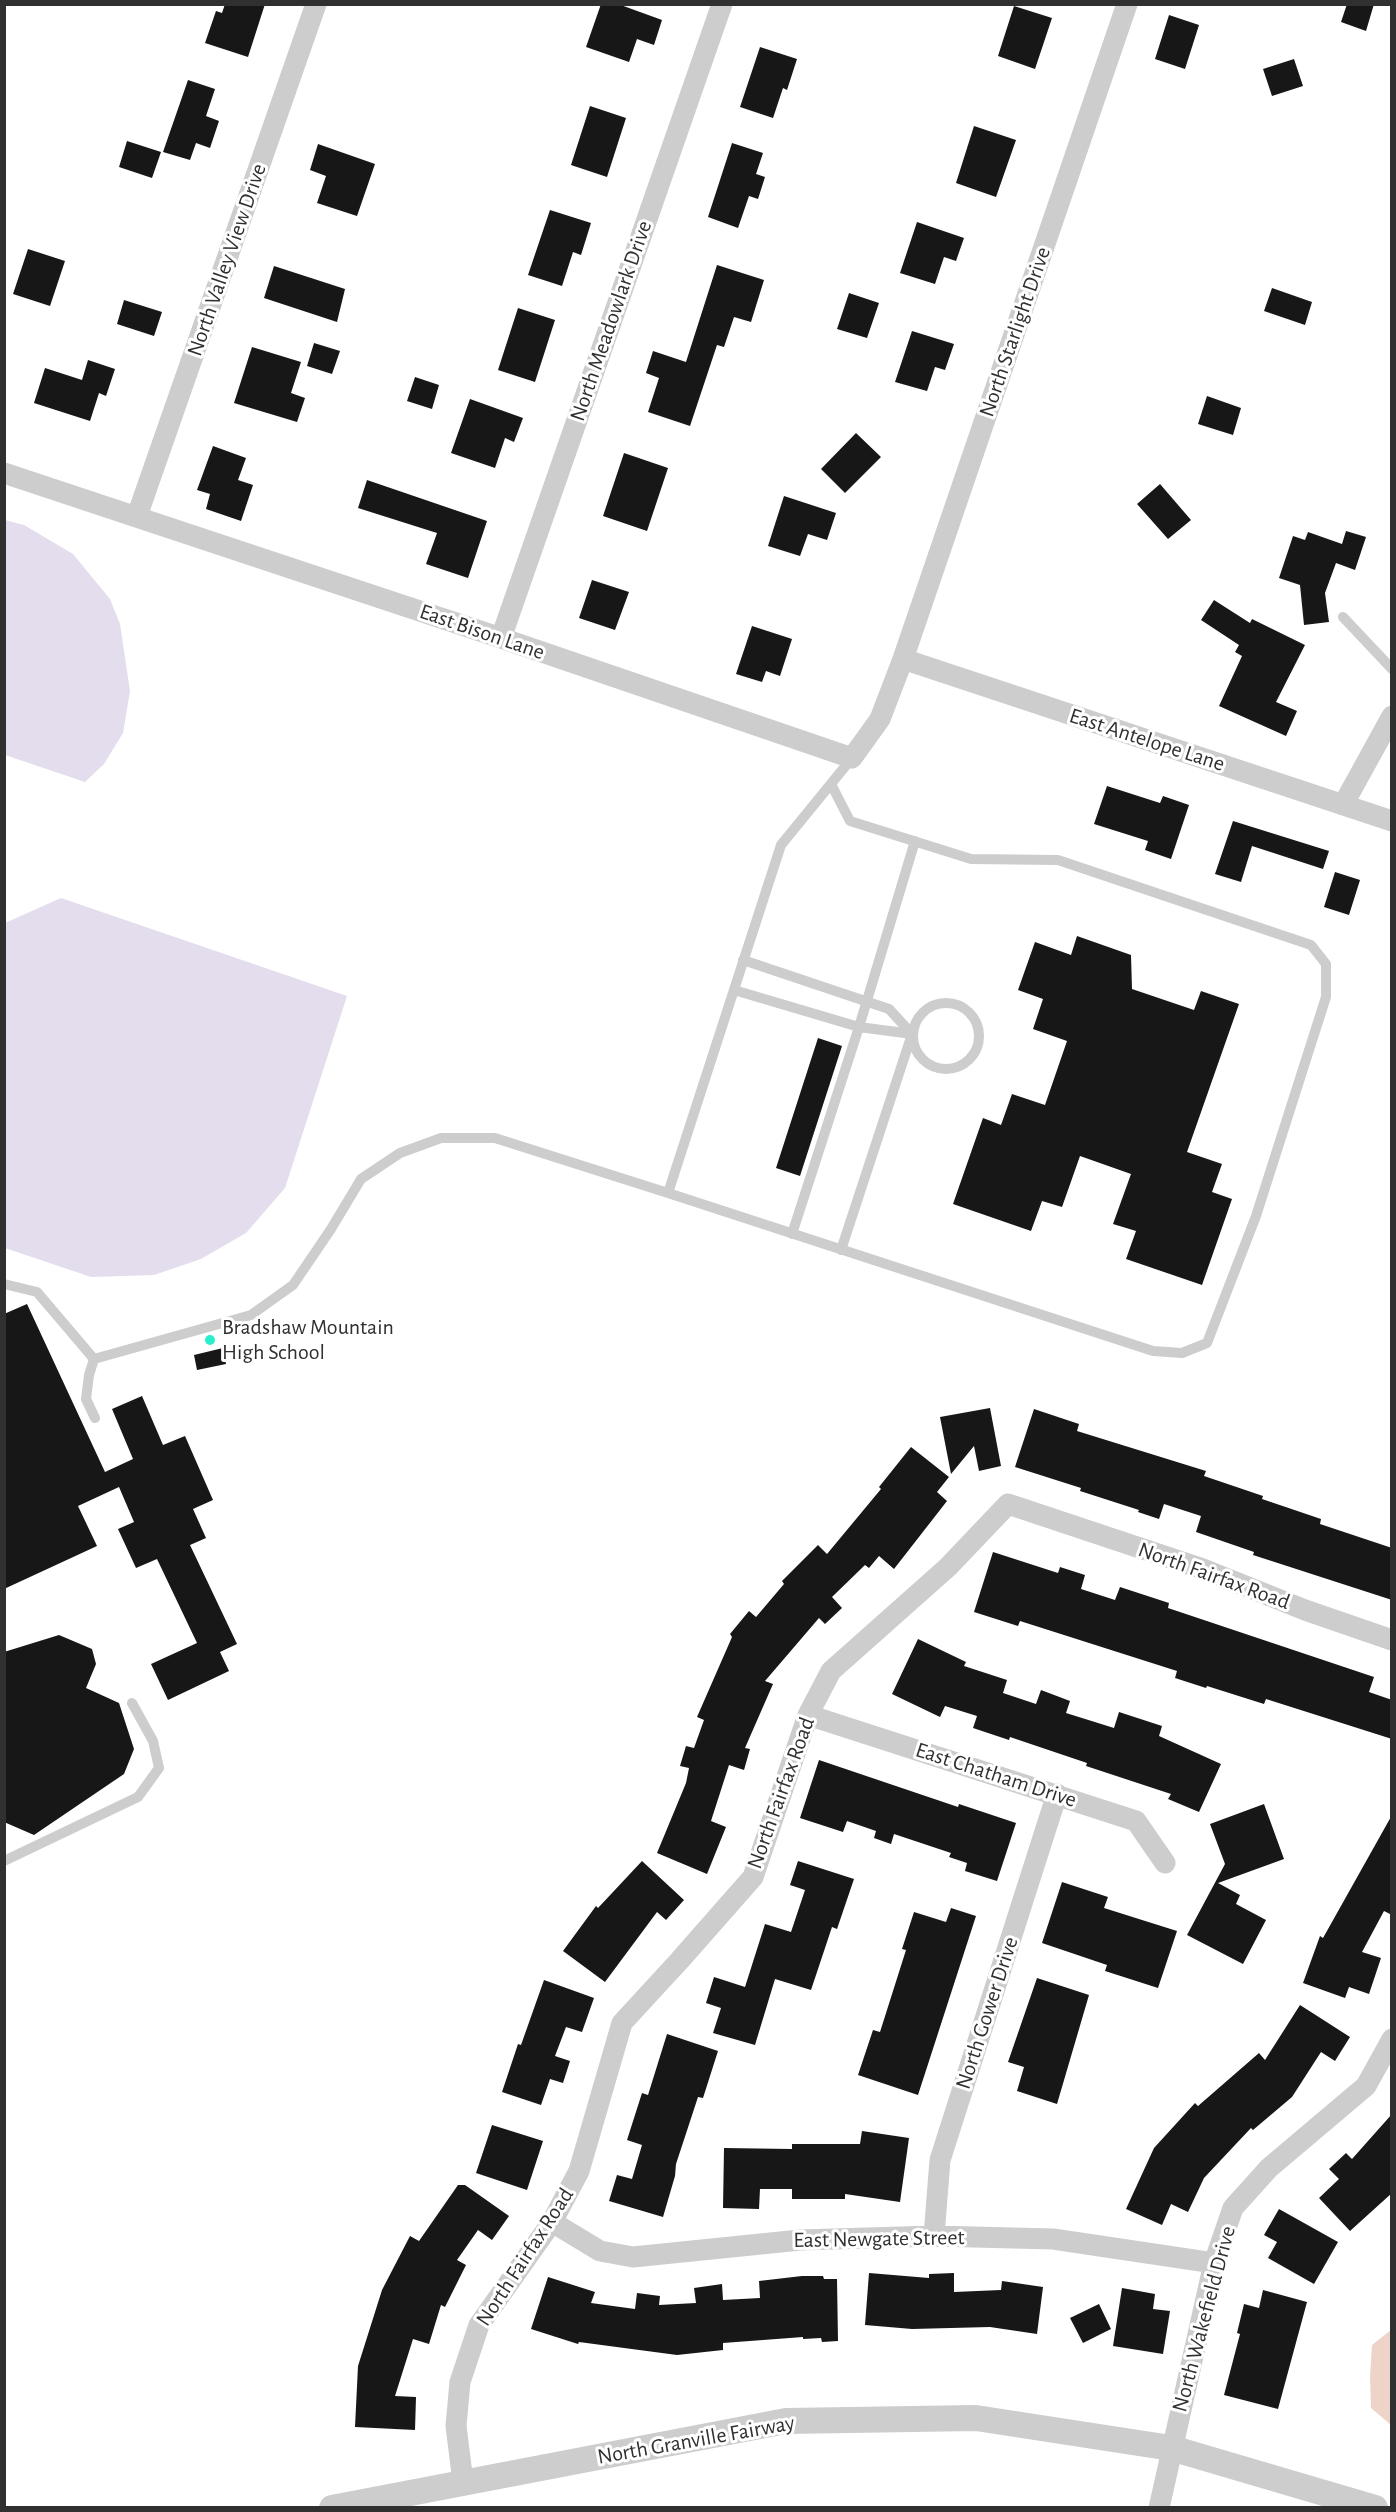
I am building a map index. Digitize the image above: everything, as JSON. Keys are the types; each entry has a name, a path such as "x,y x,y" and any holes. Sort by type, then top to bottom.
{"street":[{"name":"North Valley View Drive","path":"137,516 316,4"},
{"name":"North Meadowlark Drive","path":"501,638 722,4"},
{"name":"North Starlight Drive","path":"903,659 1127,4"},
{"name":"East Bison Lane","path":"4,473 501,638 852,758"},
{"path":"852,758 880,719 903,659"},
{"name":"East Antelope Lane","path":"903,659 1392,821"},
{"path":"1343,805 1392,716"},
{"name":"North Fairfax Road","path":"463,2481 456,2426 460,2382 478,2325 552,2222 579,2171 622,2023 753,1877 808,1715 831,1671 948,1567 1008,1504 1203,1569 1305,1610 1392,1640"},
{"name":"East Chatham Drive","path":"808,1715 1136,1821 1165,1863"},
{"name":"North Gower Drive","path":"934,2236 940,2160 1057,1794"},
{"name":"North Wakefield Drive","path":"1159,2508 1214,2263 1233,2208 1269,2168 1366,2086 1392,2039"},
{"name":"East Newgate Street","path":"552,2222 600,2251 633,2257 800,2240 934,2236 1053,2239 1214,2263"},
{"name":"North Granville Fairway","path":"332,2508 463,2481 786,2421 976,2418 1171,2448 1375,2508"}],"lane":[{"path":"1343,617 1392,669"},
{"path":"668,1193 781,844 852,758"},
{"path":"94,1359 251,1315 293,1285 361,1179 400,1153 441,1138 495,1137 1153,1351 1182,1353 1207,1343 1256,1216 1326,997 1326,964 1311,945 1058,860 971,859 850,821 831,784"},
{"path":"792,1233 859,1027 915,841"},
{"path":"743,960 889,1009 912,1034 918,1055 926,1063 936,1068 947,1070 968,1061 979,1042 979,1032 969,1012 950,1003 940,1004 921,1014 912,1034 841,1250"},
{"path":"734,990 859,1027 912,1034"},
{"path":"4,1284 37,1292 94,1359"},
{"path":"94,1359 86,1399 95,1418"},
{"path":"4,1860 138,1797 159,1768 153,1741 132,1703"}],"shaded area":[{"path":"5,520 24,525 73,554 110,599 120,624 130,691 123,733 104,764 85,782 5,755"},
{"path":"61,898 347,996 285,1188 246,1233 201,1259 154,1275 91,1277 5,1248 5,923"},
{"path":"1391,2330 1391,2425 1371,2408 1370,2377 1372,2345"}],"building":[{"path":"225,4 265,4 248,57 205,43 216,11 222,13"},
{"path":"601,4 618,4 662,20 654,45 637,39 629,62 586,47"},
{"path":"1347,4 1374,4 1366,31 1341,22"},
{"path":"1014,6 1052,18 1035,69 998,56"},
{"path":"1169,15 1199,25 1185,69 1155,59"},
{"path":"760,47 797,59 787,90 783,88 773,118 740,107"},
{"path":"1294,59 1303,86 1272,96 1263,69"},
{"path":"188,80 215,89 206,116 219,121 210,148 196,143 190,160 163,152"},
{"path":"590,106 626,118 607,177 571,165"},
{"path":"974,126 1016,140 996,197 956,183"},
{"path":"127,141 161,152 152,178 119,167"},
{"path":"732,143 763,153 756,174 765,177 758,199 749,196 738,228 708,217"},
{"path":"318,144 375,164 357,216 317,203 326,176 310,170"},
{"path":"550,210 591,223 581,255 573,252 562,286 528,275"},
{"path":"917,222 964,238 956,261 944,257 935,284 900,273"},
{"path":"28,249 65,261 50,306 13,294"},
{"path":"717,265 764,280 751,322 734,317 724,347 717,345 690,426 648,412 659,378 646,373 653,351 686,362"},
{"path":"274,266 345,289 337,322 264,298"},
{"path":"1272,288 1312,302 1305,325 1264,311"},
{"path":"849,293 879,303 867,338 837,329"},
{"path":"124,300 162,312 154,336 117,324"},
{"path":"518,308 555,320 535,382 498,370"},
{"path":"912,331 954,344 945,370 935,367 927,391 895,382"},
{"path":"314,343 340,351 332,374 307,366"},
{"path":"252,347 301,362 291,393 305,398 297,422 234,403"},
{"path":"88,360 115,369 106,396 99,393 90,421 34,403 45,368 82,380"},
{"path":"415,377 439,385 432,409 407,401"},
{"path":"1207,396 1241,408 1233,435 1198,424"},
{"path":"470,399 523,418 514,442 505,438 495,468 451,453"},
{"path":"856,433 881,457 845,493 821,469"},
{"path":"213,446 246,458 238,480 253,485 241,521 206,509 210,494 197,490"},
{"path":"624,453 668,468 647,531 603,516"},
{"path":"367,480 487,521 468,578 426,564 437,533 358,508"},
{"path":"1160,484 1191,520 1168,539 1137,504"},
{"path":"784,496 836,513 827,540 808,534 800,556 768,546"},
{"path":"1346,531 1366,537 1355,570 1336,563 1325,593 1329,622 1304,625 1300,585 1279,578 1293,536 1305,540 1308,532 1342,544"},
{"path":"592,580 629,592 615,630 579,618"},
{"path":"1214,600 1250,623 1252,619 1305,645 1276,702 1297,711 1286,736 1219,706 1242,656 1235,652 1239,645 1201,620"},
{"path":"752,626 792,639 780,676 766,671 762,682 736,674"},
{"path":"1107,786 1160,803 1163,796 1189,805 1171,859 1145,850 1148,841 1094,824"},
{"path":"1233,821 1329,851 1323,869 1252,846 1241,882 1215,874"},
{"path":"1335,872 1360,880 1349,915 1324,907"},
{"path":"1077,936 1131,955 1132,989 1194,1010 1201,991 1239,1004 1187,1152 1222,1164 1212,1192 1232,1199 1202,1285 1126,1259 1136,1231 1113,1224 1131,1174 1080,1156 1062,1207 1042,1201 1031,1231 953,1204 983,1118 1001,1125 1012,1094 1045,1105 1067,1041 1033,1029 1043,999 1018,990 1035,942 1071,955"},
{"path":"818,1038 842,1046 800,1176 776,1168"},
{"path":"27,1304 105,1472 133,1459 112,1409 142,1396 163,1445 185,1436 213,1500 193,1509 206,1538 190,1545 237,1644 220,1652 229,1671 168,1700 151,1664 197,1643 157,1559 136,1568 118,1529 134,1522 119,1487 78,1506 97,1546 4,1589 4,1314"},
{"path":"223,1348 226,1364 197,1370 194,1355"},
{"path":"990,1408 1001,1466 979,1471 974,1446 951,1474 940,1417"},
{"path":"1034,1409 1079,1424 1077,1431 1206,1471 1204,1476 1321,1519 1320,1524 1392,1548 1392,1600 1253,1555 1254,1552 1196,1532 1201,1516 1164,1504 1159,1519 1138,1512 1139,1510 1080,1491 1081,1488 1015,1467"},
{"path":"911,1447 949,1477 937,1492 947,1501 894,1569 879,1556 869,1568 865,1565 832,1597 842,1608 825,1624 819,1618 765,1681 773,1684 745,1748 750,1749 744,1770 729,1765 711,1821 726,1827 707,1874 657,1853 686,1783 689,1768 680,1766 686,1746 694,1748 704,1720 697,1717 732,1637 730,1634 749,1611 756,1617 784,1584 782,1581 818,1545 827,1554 881,1489 879,1487"},
{"path":"993,1552 1058,1573 1060,1567 1085,1575 1081,1589 1115,1600 1120,1587 1169,1603 1168,1608 1374,1677 1369,1692 1392,1700 1392,1739 1266,1699 1264,1704 1207,1686 1206,1688 1175,1678 1177,1671 1020,1621 1018,1626 974,1612"},
{"path":"59,1635 92,1649 96,1664 86,1688 119,1703 134,1749 124,1774 34,1835 4,1822 4,1652"},
{"path":"918,1639 966,1662 964,1666 1007,1680 1003,1693 1036,1704 1041,1690 1070,1701 1066,1713 1114,1728 1119,1712 1162,1726 1159,1736 1221,1764 1199,1812 1168,1799 1171,1794 1086,1766 1087,1763 1010,1737 1009,1740 973,1728 977,1716 945,1706 940,1717 892,1694"},
{"path":"819,1760 958,1807 959,1804 1016,1823 997,1881 965,1871 967,1863 949,1857 951,1853 894,1834 891,1844 874,1838 876,1831 847,1821 843,1832 800,1818"},
{"path":"1264,1804 1284,1859 1218,1883 1240,1895 1236,1904 1266,1920 1243,1964 1187,1935 1225,1864 1210,1824"},
{"path":"1392,1815 1392,1915 1384,1911 1362,1952 1381,1958 1369,1994 1349,1987 1345,1998 1303,1983 1320,1936 1323,1938"},
{"path":"642,1861 684,1900 666,1920 657,1912 605,1982 563,1951 596,1906 598,1908"},
{"path":"798,1861 854,1879 837,1929 832,1927 811,1990 775,1979 755,2045 713,2033 721,2008 706,2003 714,1977 745,1987 765,1924 791,1932 805,1890 790,1885"},
{"path":"1062,1882 1108,1897 1104,1908 1177,1931 1158,1988 1105,1971 1107,1965 1042,1943"},
{"path":"951,1908 976,1916 918,2095 858,2075 873,2030 880,2032 906,1950 902,1949 914,1912 946,1922"},
{"path":"1037,1978 1089,1995 1057,2104 1017,2091 1024,2067 1008,2062"},
{"path":"544,1980 594,1998 582,2032 566,2027 555,2056 570,2061 563,2083 550,2079 541,2105 502,2092 518,2044 521,2045"},
{"path":"1300,2005 1350,2037 1335,2061 1321,2052 1292,2097 1253,2130 1251,2128 1204,2178 1188,2212 1171,2204 1162,2225 1126,2209 1154,2148 1195,2103 1198,2106 1259,2053 1265,2060"},
{"path":"667,2034 718,2051 703,2098 698,2097 676,2164 675,2176 663,2217 609,2201 617,2175 632,2179 642,2145 627,2140 642,2093 648,2095"},
{"path":"1392,2114 1392,2193 1350,2231 1319,2198 1339,2179 1329,2169 1346,2153 1352,2159"},
{"path":"492,2125 543,2141 527,2190 476,2173"},
{"path":"862,2131 909,2138 900,2202 845,2194 845,2199 792,2199 792,2189 760,2189 759,2209 723,2208 724,2148 792,2149 792,2144 860,2144"},
{"path":"458,2185 465,2185 509,2216 492,2240 478,2230 457,2260 466,2265 445,2307 441,2305 429,2344 413,2339 395,2396 416,2397 415,2430 355,2427 358,2366 382,2290 410,2236 419,2241"},
{"path":"1279,2209 1338,2242 1314,2284 1268,2258 1277,2242 1264,2235"},
{"path":"869,2273 929,2278 929,2274 954,2273 954,2292 1001,2290 1002,2281 1043,2287 1037,2334 990,2327 912,2329 865,2325"},
{"path":"802,2276 837,2279 838,2341 822,2342 821,2338 803,2339 803,2337 723,2343 723,2350 677,2355 579,2342 578,2344 531,2329 548,2277 595,2292 591,2303 635,2309 637,2293 660,2296 659,2305 696,2303 694,2288 722,2284 723,2300 760,2298 759,2281"},
{"path":"1122,2288 1155,2294 1153,2309 1170,2311 1163,2354 1113,2346"},
{"path":"1263,2290 1307,2302 1278,2409 1224,2395 1240,2334 1237,2333 1244,2304 1259,2308"},
{"path":"1099,2304 1111,2329 1083,2343 1070,2318"}],"place":[{"name":"Bradshaw Mountain High School","path":"210,1340"}]}
